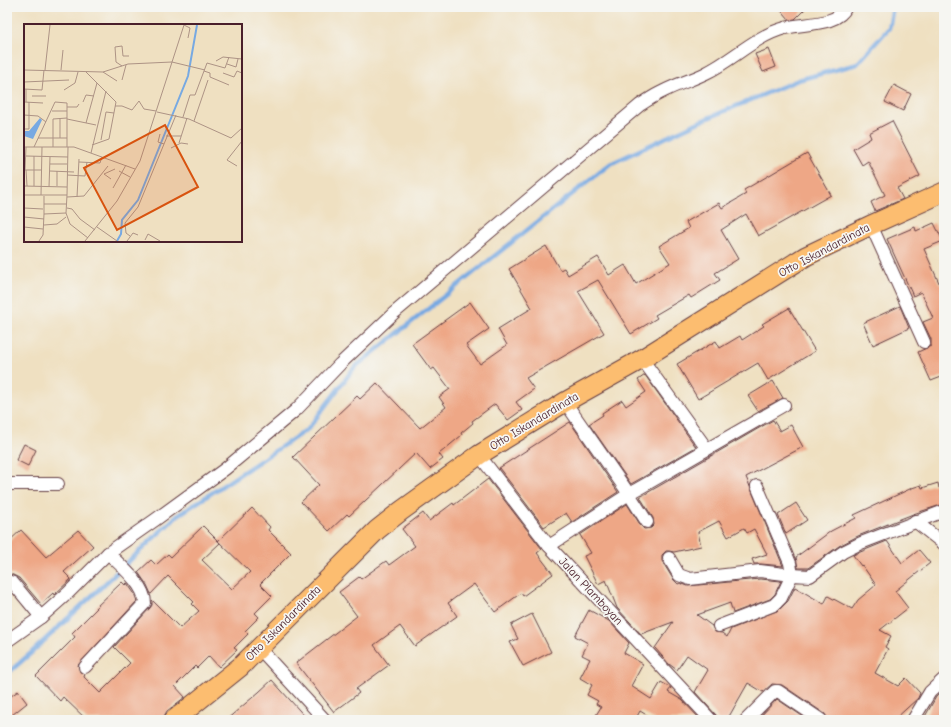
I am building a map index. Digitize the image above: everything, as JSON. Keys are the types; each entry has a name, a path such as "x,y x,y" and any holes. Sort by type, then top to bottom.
{"main road":[{"name":"Otto Iskandardinata","path":"174,720 240,667 258,647 377,530 479,454 565,402 642,359 806,256 944,192"}],"street":[{"path":"7,641 41,617 68,593 108,552 225,469 296,410 340,364 394,313 640,105 664,90 706,73 761,38 783,28 832,20 840,16 845,9"},
{"path":"871,225 924,342"},
{"path":"642,359 707,449"},
{"path":"565,402 647,522"},
{"path":"549,546 629,494 784,405"},
{"name":"Jalan Plamboyan","path":"479,454 549,546 711,720"},
{"path":"7,484 58,484"},
{"path":"719,626 774,605 781,598 792,575 790,563 757,486"},
{"path":"669,558 679,575 690,579 760,571 810,576 843,552 861,543 944,511"},
{"path":"915,521 944,544"},
{"path":"85,667 145,603 140,587 108,552"},
{"path":"7,581 13,583 41,617"},
{"path":"258,647 325,720"},
{"path":"913,720 930,692 944,679"},
{"path":"746,720 775,691 778,691 821,720"}],"building":[{"path":"778,7 807,7 795,19 789,20"},
{"path":"769,49 776,67 763,72 755,54"},
{"path":"894,85 911,94 903,111 885,102"},
{"path":"892,121 920,176 897,188 903,199 875,211 871,202 885,195 868,161 862,165 853,149 871,138 869,133"},
{"path":"807,153 831,195 758,236 746,214 721,230 738,259 715,273 720,280 691,298 689,295 655,315 657,318 631,334 598,280 578,291 604,333 526,378 534,389 516,402 522,410 508,420 495,404 472,421 473,423 461,433 462,435 439,454 443,459 430,469 416,453 349,516 347,514 329,531 301,502 319,485 293,457 357,396 360,399 377,383 420,428 446,407 439,397 450,389 434,368 431,370 412,344 470,302 489,329 466,345 480,364 507,345 498,329 532,308 509,269 546,246 560,270 564,268 568,275 598,257 609,275 625,265 636,284 670,263 659,246 689,228 686,222 719,203 722,208 746,194 744,190"},
{"path":"934,223 943,241 924,249 940,285 944,283 944,376 931,381 918,352 931,346 931,339 923,322 933,318 921,292 913,296 887,239 915,227 916,231"},
{"path":"900,306 909,328 873,345 863,323"},
{"path":"789,308 815,351 768,380 758,363 698,399 677,364 716,341 720,348 740,336 742,340 764,326 762,324"},
{"path":"645,375 696,447 631,484 589,424 603,415 602,413 622,400 626,406 646,392 638,380"},
{"path":"773,381 783,398 758,411 748,396"},
{"path":"773,420 780,431 791,425 803,447 746,477 783,566 754,564 752,559 767,554 754,529 747,533 744,528 728,537 719,521 698,532 701,546 674,552 666,551 662,555 662,561 673,579 678,584 680,583 688,586 760,579 781,581 775,594 770,599 733,613 730,603 697,615 712,626 715,632 722,633 727,637 731,629 779,610 788,601 795,587 824,604 828,596 852,609 858,600 876,585 853,555 887,541 902,563 919,550 930,563 895,591 908,608 880,630 891,636 885,647 888,649 875,673 898,686 906,678 920,693 918,698 894,720 828,720 825,714 782,685 772,684 763,692 748,683 727,720 718,720 716,715 695,692 708,670 687,655 677,670 669,664 655,648 673,622 641,634 617,608 606,580 598,584 584,556 591,553 580,535 627,504 644,529 651,528 654,525 653,518 640,497"},
{"path":"570,422 618,492 572,522 566,513 544,527 499,468"},
{"path":"24,444 36,450 28,466 16,460"},
{"path":"488,479 542,549 537,553 553,574 523,596 521,593 495,612 474,584 448,603 457,616 415,646 400,626 374,645 389,665 356,689 359,693 334,712 296,663 357,616 339,592 359,577 361,579 386,561 389,565 415,546 402,529 423,513 429,521 453,503 454,505"},
{"path":"938,483 939,488 944,487 944,504 913,514 858,536 839,546 808,568 798,568 796,557 831,531 856,518 854,515 912,488 921,485 922,488"},
{"path":"796,503 807,520 786,534 778,515"},
{"path":"252,508 270,527 268,530 291,553 260,584 272,596 255,613 259,617 245,631 248,634 234,648 237,650 219,667 209,656 197,668 195,666 175,686 185,697 167,711 162,720 87,720 63,697 60,701 36,676 75,637 72,633 96,609 95,608 122,582 125,585 127,583 134,593 137,601 78,665 80,672 85,674 84,677 100,693 130,663 114,647 150,608 152,605 152,600 180,628 199,611 192,604 194,602 168,576 151,594 138,572 151,560 156,565 168,554 171,557 203,526 218,541","holes":["218,541 250,572 232,589 202,560 220,543"]},
{"path":"21,530 46,557 78,530 93,546 64,572 71,579 54,595 53,593 41,604 19,578 7,572 7,543"},
{"path":"589,610 609,621 629,643 624,653 643,664 631,686 651,699 661,682 671,688 668,692 682,700 701,720 655,720 640,711 635,720 593,720 601,707 596,704 598,701 587,695 592,685 580,678 590,659 582,655 588,643 575,636"},
{"path":"532,614 551,652 523,666 510,642 518,639 511,625"},
{"path":"272,680 308,720 226,720 259,692"},
{"path":"944,689 944,720 923,720 936,697"},
{"path":"18,691 27,703 7,719 7,699"},
{"path":"777,699 808,720 757,720"}],"waterway":[{"path":"7,674 177,516 308,429 354,368 610,164 701,121 798,80 857,64 889,28 893,7"}]}
